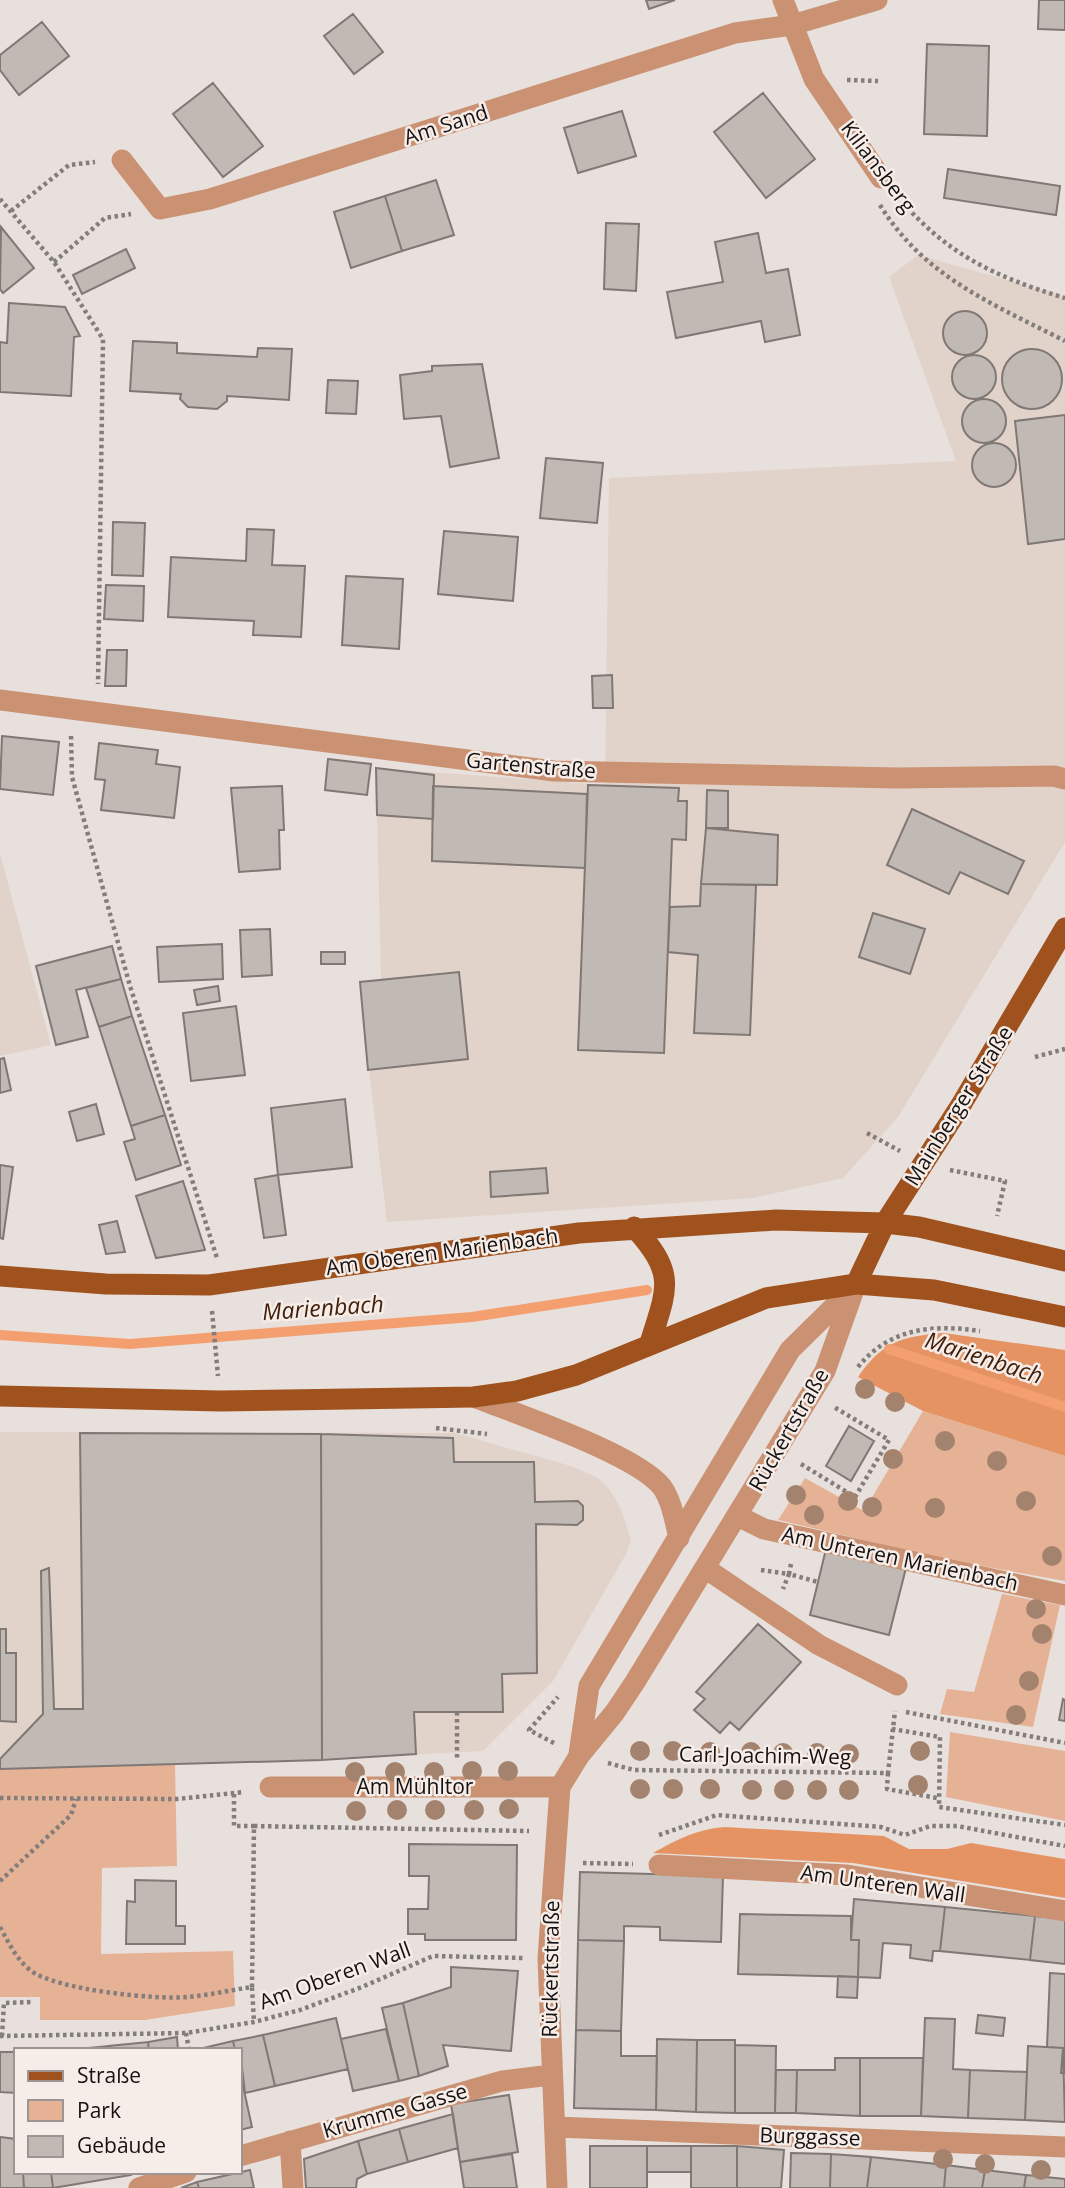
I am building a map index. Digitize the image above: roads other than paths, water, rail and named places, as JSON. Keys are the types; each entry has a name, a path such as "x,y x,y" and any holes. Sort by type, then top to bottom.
{"main road":[{"name":"Mainberger Straße","path":"856,1284 885,1223 961,1105 1065,928"},
{"name":"Am Oberen Marienbach","path":"0,1276 210,1294 635,1227 776,1220 885,1223 1065,1261"},
{"path":"635,1227 657,1253 666,1282 650,1343"},
{"path":"0,1396 206,1401 474,1397 517,1391 576,1375 766,1298 856,1284 934,1290 1065,1317"}],"street":[{"name":"Kiliansberg","path":"783,0 814,79 878,187"},
{"name":"Am Sand","path":"122,160 160,209 210,200 735,33 792,25 877,0"},
{"name":"Gartenstraße","path":"0,700 554,771 897,778 1054,776 1065,779"},
{"name":"Rückertstraße","path":"556,2188 556,2127 551,2075 548,1959 560,1787 579,1756 615,1713 825,1371 856,1284"},
{"name":"Rückertstraße","path":"579,1756 589,1686 790,1350 856,1284"},
{"path":"474,1397 605,1450 646,1473 662,1487 679,1538"},
{"name":"Am Unteren Marienbach","path":"738,1516 764,1528 817,1541 1065,1595"},
{"path":"705,1568 819,1645 897,1685"},
{"name":"Am Mühltor","path":"270,1787 560,1787"},
{"name":"Am Unteren Wall","path":"659,1865 847,1875 1065,1911"},
{"name":"Krumme Gasse","path":"242,2154 502,2081 551,2075"},
{"name":"Burggasse","path":"556,2127 1065,2147"},
{"path":"290,2141 293,2188"},
{"path":"139,2188 180,2174"}],"waterway":[{"name":"Marienbach","path":"0,1335 130,1344 472,1317 647,1290"},
{"name":"Marienbach","path":"889,1349 1065,1407"}]}
